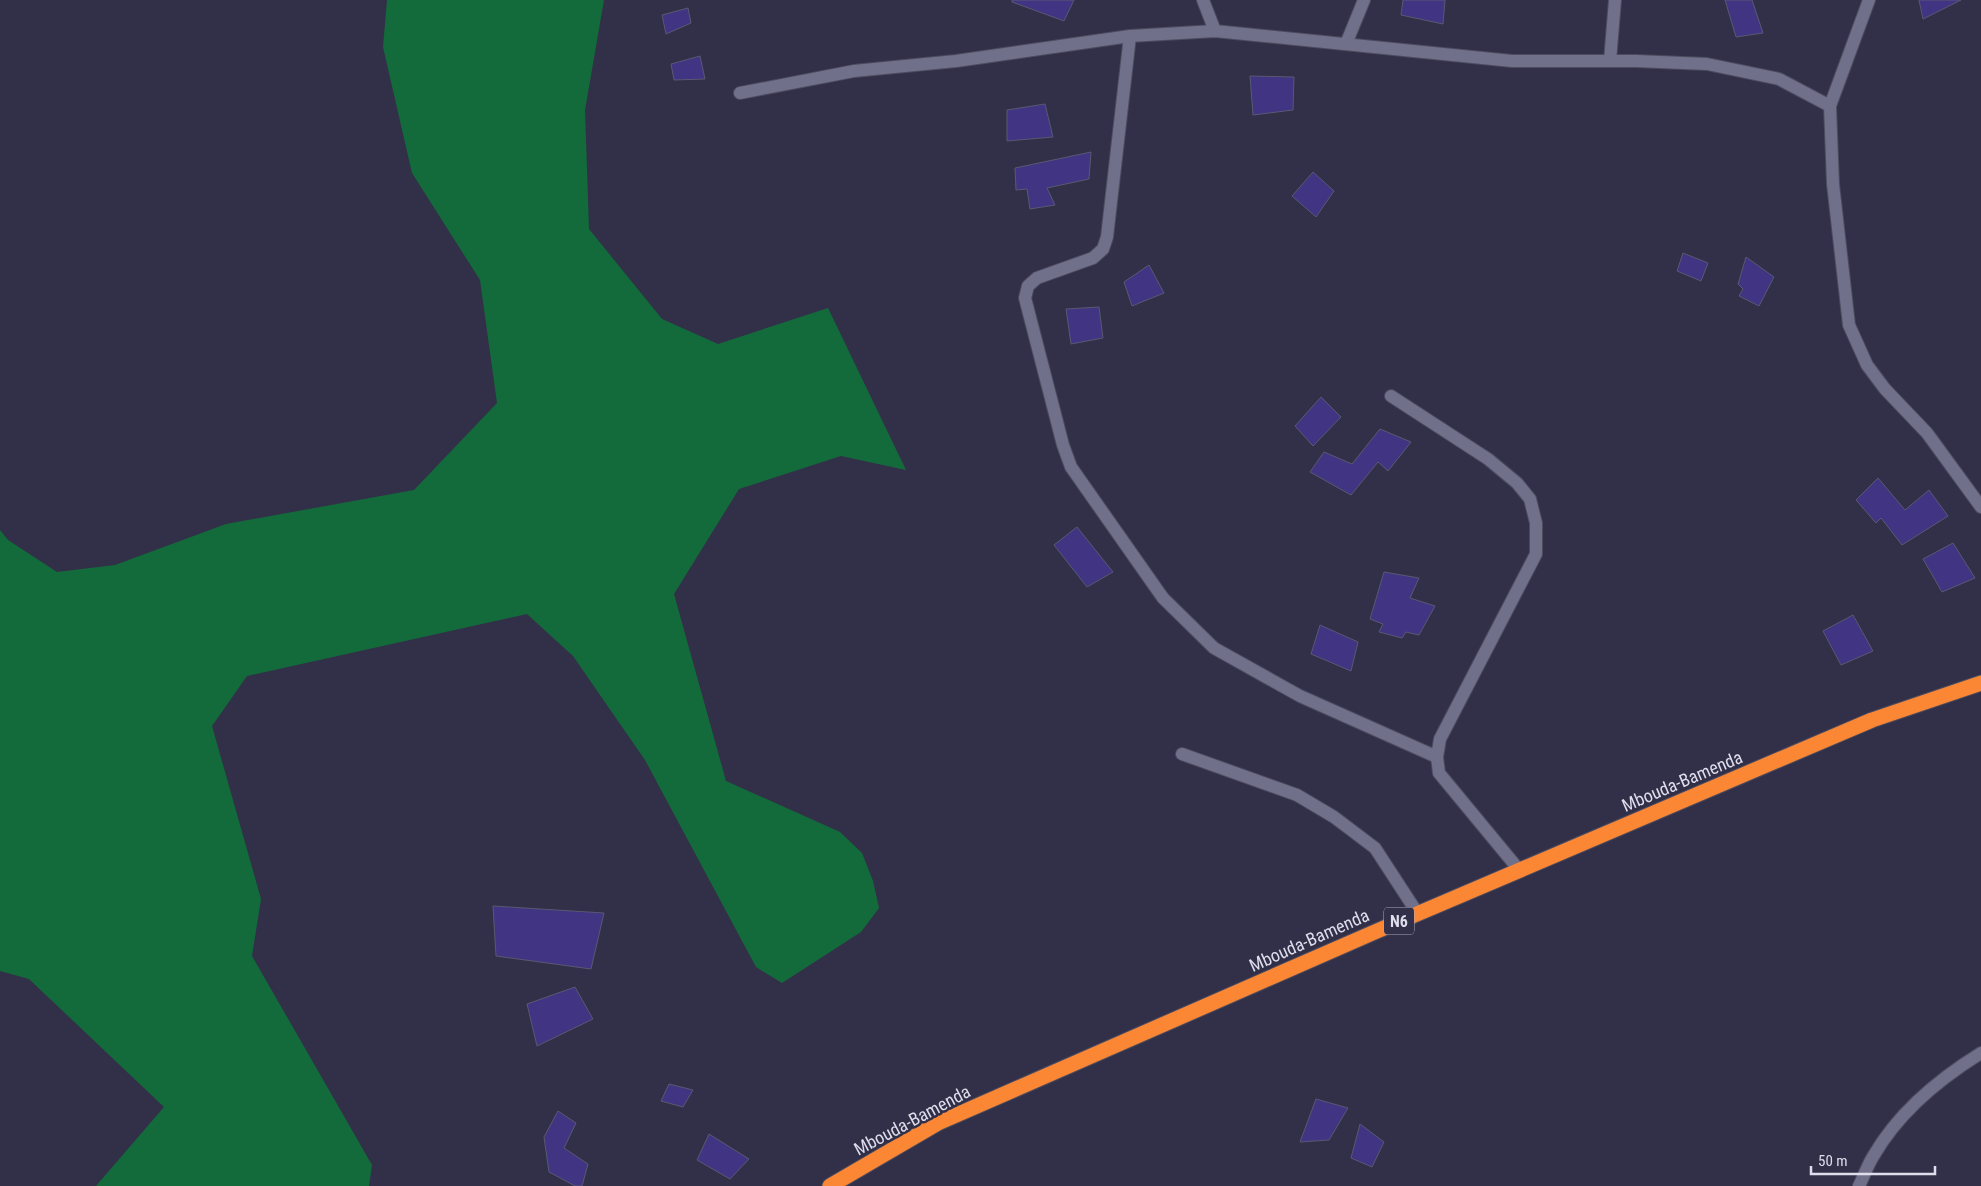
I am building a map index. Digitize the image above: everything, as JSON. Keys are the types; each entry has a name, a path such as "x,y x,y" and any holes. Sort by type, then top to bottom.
{"highway":[{"name":"Mbouda-Bamenda","path":"830,1186 938,1123 1418,914 1872,720 1981,683"}],"street":[{"path":"1203,0 1215,31"},
{"path":"1346,44 1364,0"},
{"path":"1610,61 1615,0"},
{"path":"1869,0 1830,106 1833,184 1849,325 1867,366 1927,433 1980,502"},
{"path":"740,92 854,71 956,61 1130,36 1215,31 1512,61 1708,64 1779,79 1830,106"},
{"path":"1130,36 1107,237 1103,249 1093,258 1037,278 1028,286 1026,298 1063,445 1071,467 1162,598 1214,648 1300,696 1437,757"},
{"path":"1391,396 1488,459 1516,483 1530,499 1536,523 1536,554 1440,739 1437,757 1439,773 1520,871"},
{"path":"1182,754 1297,795 1334,818 1375,848 1418,914"},
{"path":"1859,1186 1874,1155 1902,1115 1951,1072 1981,1053"}],"green space":[{"path":"387,0 604,0 585,110 589,229 662,319 718,344 828,308 906,470 841,456 739,489 674,594 726,781 840,832 862,853 873,881 879,908 861,932 782,983 756,967 645,760 573,656 527,614 247,676 212,726 261,899 252,956 372,1165 369,1186 96,1186 164,1107 29,979 0,971 0,530 8,540 57,572 115,565 226,524 414,490 497,403 480,280 412,173 383,47"}],"building":[{"path":"1012,0 1074,0 1064,21 1012,2"},
{"path":"1403,0 1445,0 1443,24 1401,15"},
{"path":"1725,0 1752,0 1763,33 1736,37"},
{"path":"1919,0 1961,0 1923,19"},
{"path":"688,8 691,23 666,34 662,15"},
{"path":"700,56 705,79 674,80 671,64"},
{"path":"1250,76 1294,77 1293,110 1253,115"},
{"path":"1045,104 1053,137 1007,141 1007,110"},
{"path":"1091,152 1089,179 1047,188 1055,205 1030,209 1027,189 1016,190 1015,168"},
{"path":"1313,172 1334,191 1316,217 1292,196"},
{"path":"1683,253 1708,263 1701,281 1677,271"},
{"path":"1746,257 1774,277 1759,306 1739,296 1743,289 1738,284"},
{"path":"1149,265 1164,293 1132,306 1124,282"},
{"path":"1099,307 1103,338 1071,344 1066,309"},
{"path":"1321,397 1341,417 1313,446 1295,426"},
{"path":"1380,429 1411,442 1388,471 1378,462 1351,495 1310,472 1324,452 1352,464"},
{"path":"1878,478 1905,510 1929,490 1948,516 1902,545 1881,518 1876,523 1856,500"},
{"path":"1077,527 1113,572 1087,587 1054,545"},
{"path":"1953,543 1975,578 1942,592 1923,559"},
{"path":"1384,572 1419,578 1410,598 1435,606 1419,635 1406,632 1402,638 1379,632 1383,624 1370,619"},
{"path":"1853,615 1873,651 1841,665 1823,631"},
{"path":"1320,625 1358,642 1351,671 1311,654"},
{"path":"493,906 604,913 591,969 496,956"},
{"path":"575,987 593,1019 537,1046 527,1004"},
{"path":"669,1084 693,1090 683,1107 661,1101"},
{"path":"1316,1099 1348,1108 1329,1140 1300,1142"},
{"path":"558,1111 576,1123 564,1148 588,1164 582,1186 575,1186 549,1172 544,1137"},
{"path":"1360,1124 1384,1142 1372,1167 1351,1158"},
{"path":"709,1134 749,1159 730,1179 697,1160"}]}
